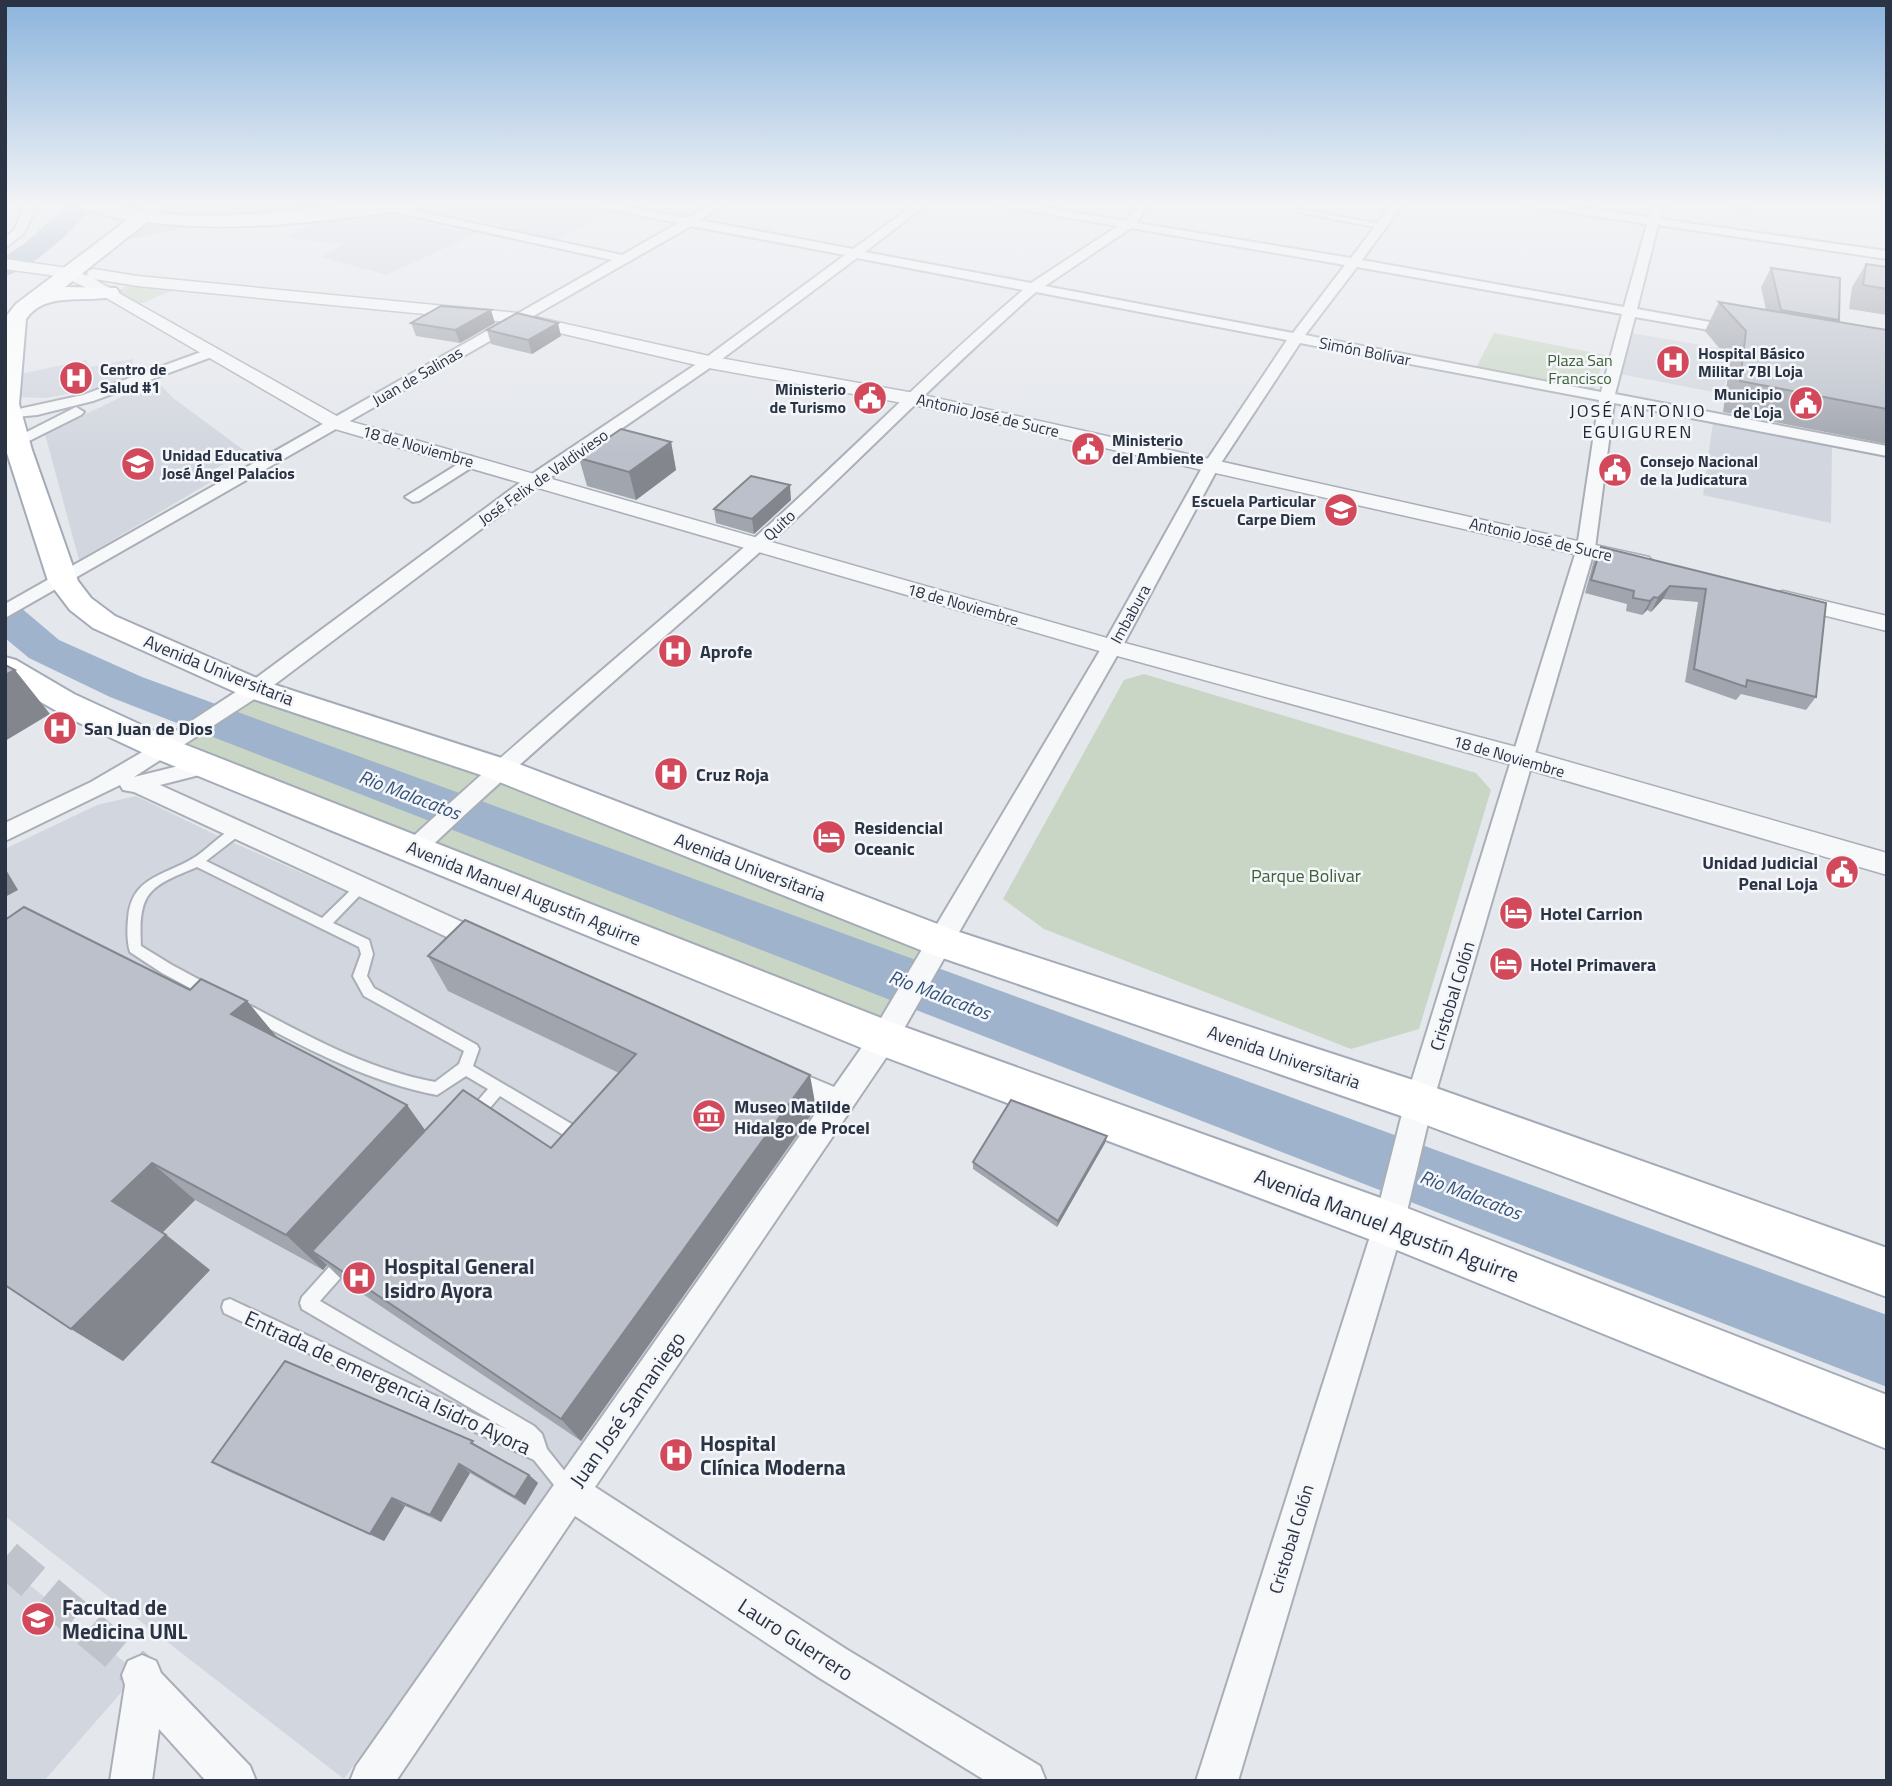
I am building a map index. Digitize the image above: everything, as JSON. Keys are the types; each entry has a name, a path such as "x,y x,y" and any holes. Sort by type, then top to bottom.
{"main road":[{"path":"23,308 51,287"},
{"path":"23,308 72,291 110,293"},
{"name":"Avenida Universitaria","path":"23,308 15,319 7,404 11,424 55,585 104,622 251,692 494,773 940,945 1887,1273"},
{"path":"12,675 93,718 168,746"},
{"name":"Avenida Manuel Augustín Aguirre","path":"168,746 206,766 420,843 886,1034"},
{"name":"Avenida Manuel Agustín Aguirre","path":"886,1034 1390,1218 1887,1422"}],"street":[{"name":"18 de Noviembre","path":"101,287 335,423 1112,647 1524,759 1887,864"},
{"path":"110,293 117,287"},
{"name":"Antonio José de Sucre","path":"201,287 517,318 709,362 914,399 1586,548 1665,568"},
{"name":"Juan de Salinas","path":"5,612 572,287"},
{"name":"José Felix de Valdivieso","path":"5,833 99,788 251,692 535,480 709,362 810,287"},
{"name":"Simón Bolívar","path":"1030,287 1887,451"},
{"name":"Imbabura","path":"886,1034 1112,647 1211,466 1296,338 1333,287"},
{"path":"1492,287 1751,333"},
{"name":"Cristobal Colón","path":"1217,1781 1390,1218 1417,1111 1586,548 1607,397 1635,287"},
{"name":"Quito","path":"420,843 494,773 757,545 914,399 975,338 1033,288"},
{"path":"11,424 134,384 212,352"},
{"path":"11,424 134,384"},
{"path":"413,497 471,461"},
{"path":"1769,594 1887,624"},
{"path":"99,788 139,785 206,766"},
{"path":"139,785 512,955"},
{"name":"Juan José Samaniego","path":"370,1781 886,1034"},
{"path":"764,1068 839,1102"},
{"name":"Lauro Guerrero","path":"570,1492 832,1663 1025,1781"},
{"path":"131,1781 143,1679 235,1781"}],"lane":[{"path":"197,862 364,944 367,954 360,976 369,992 472,1049 466,1069 437,1089 417,1087 322,1049 167,969 135,948 132,918 137,898 158,879 197,862 237,831"},
{"path":"324,924 361,887"},
{"path":"466,1069 575,1134"},
{"path":"463,1128 499,1087"},
{"path":"354,1251 308,1303 528,1432 536,1440 540,1454"},
{"name":"Entrada de emergencia Isidro Ayora","path":"230,1307 540,1454 570,1492"}],"shaded area":[{"name":"Hospital Básico Militar 7BI Loja","path":"1626,332 1729,350 1724,394 1615,373"},
{"name":"Centro de Salud #1","path":"133,359 132,382 46,398 19,397 20,374 86,360 90,367"},
{"name":"Unidad Educativa José Ángel Palacios","path":"156,380 173,398 246,452 202,476 214,480 79,560 45,434"},
{"path":"1713,422 1832,444 1831,523 1703,495"},
{"name":"Hospital General Isidro Ayora","path":"136,796 216,835 831,1106 546,1495 344,1779 5,1516 5,849 97,805"},
{"name":"Facultad de Medicina UNL","path":"5,1565 138,1673 44,1781 5,1781"}],"green space":[{"path":"125,287 176,289 140,304 118,291"},
{"name":"Plaza San Francisco","path":"1494,333 1605,355 1593,392 1476,368"},
{"name":"Parque Bolivar","path":"1144,674 1476,773 1491,790 1419,1029 1351,1049 1044,929 1003,899 1124,680"},
{"path":"255,691 941,942 884,1037 167,748"}],"building":[{"path":"1776,287 1840,287 1839,320 1781,310"},
{"path":"1719,302 1887,330 1887,409 1740,381 1746,331"},
{"path":"441,306 491,310 455,330 411,323"},
{"path":"517,313 558,323 528,340 487,330"},
{"path":"621,429 671,442 629,472 579,458"},
{"path":"751,476 790,485 752,519 714,509"},
{"path":"1601,547 1826,603 1816,697 1747,680 1746,687 1694,669 1706,589 1670,586 1658,598 1654,597 1650,601 1633,598 1634,591 1591,580"},
{"path":"5,665 15,670 5,675"},
{"path":"24,907 190,990 201,979 247,1001 231,1014 407,1105 286,1235 152,1163 112,1201 166,1235 71,1329 5,1285 5,920"},
{"path":"465,920 810,1075 561,1419 312,1251 463,1090 551,1148 636,1054 428,956"},
{"path":"1011,1100 1107,1136 1058,1221 973,1162"},
{"path":"285,1361 473,1441 471,1443 529,1475 515,1497 459,1464 430,1515 392,1498 370,1534 212,1462"}],"waterway":[{"name":"Rio Malacatos","path":"5,616 44,649 126,687 1887,1351"}],"tunnel":[{"path":"5,1558 141,1673"}],"place":[{"name":"Hospital Básico Militar 7BI Loja","path":"1673,362"},
{"name":"Centro de Salud #1","path":"76,378"},
{"name":"Ministerio de Turismo","path":"870,398"},
{"name":"Municipio de Loja","path":"1806,403"},
{"name":"Ministerio del Ambiente","path":"1088,449"},
{"name":"Unidad Educativa José Ángel Palacios","path":"138,464"},
{"name":"Consejo Nacional de la Judicatura","path":"1615,470"},
{"name":"Escuela Particular Carpe Diem","path":"1341,510"},
{"name":"Aprofe","path":"675,651"},
{"name":"San Juan de Dios","path":"60,728"},
{"name":"Cruz Roja","path":"671,774"},
{"name":"Residencial Oceanic","path":"829,837"},
{"name":"Unidad Judicial Penal Loja","path":"1842,872"},
{"name":"Hotel Carrion","path":"1516,913"},
{"name":"Hotel Primavera","path":"1506,964"},
{"name":"Museo Matilde Hidalgo de Procel","path":"709,1116"},
{"name":"Hospital General Isidro Ayora","path":"359,1278"},
{"name":"Hospital Clínica Moderna","path":"676,1455"},
{"name":"Facultad de Medicina UNL","path":"38,1619"}],"district":[{"name":"JOSÉ ANTONIO EGUIGUREN","path":"1638,420"}]}
